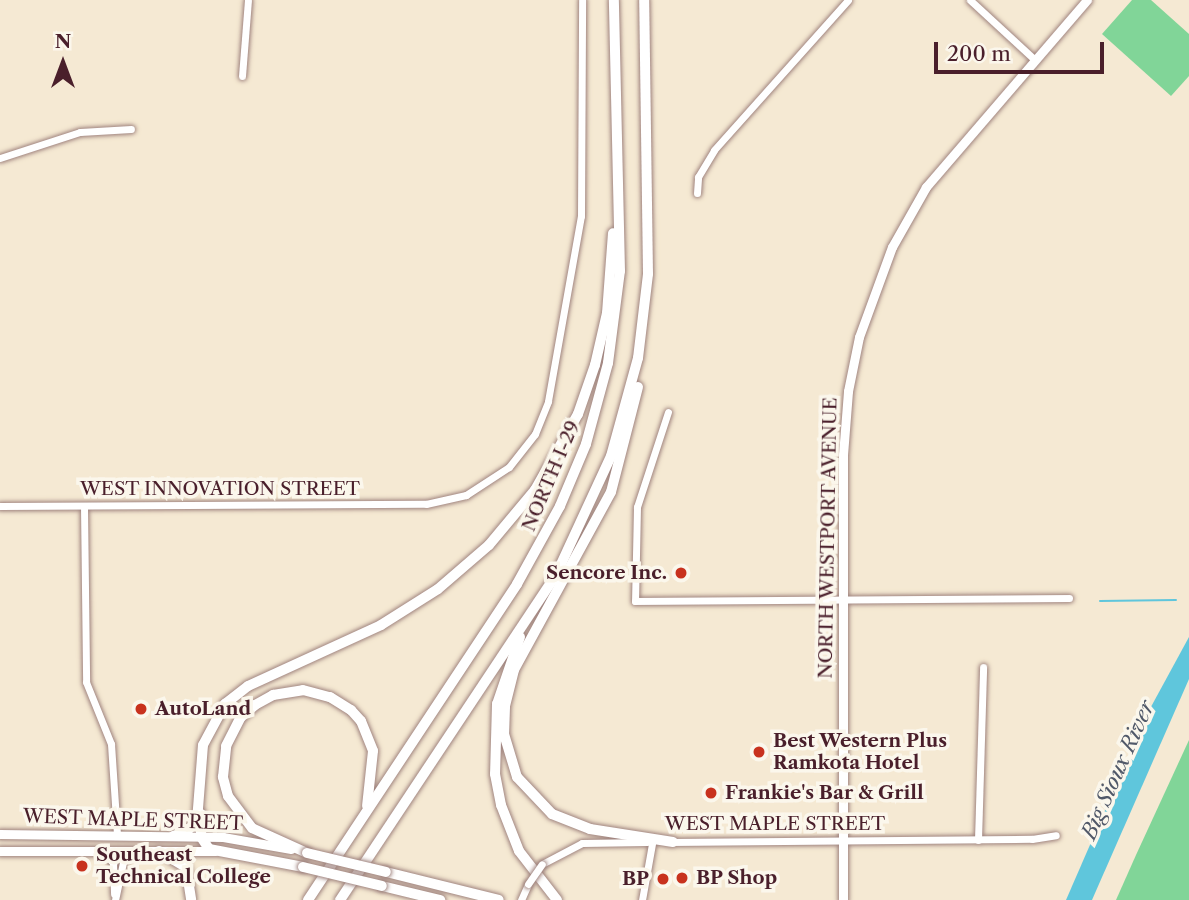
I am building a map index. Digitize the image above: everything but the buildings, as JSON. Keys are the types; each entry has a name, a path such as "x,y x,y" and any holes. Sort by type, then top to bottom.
{"highway":[{"name":"NORTH I-29","path":"308,900 523,575 578,465 599,401 615,321 620,257 614,0"},
{"path":"556,900 527,864 513,838 501,805 493,760 495,719 504,676 604,475 641,342 649,238 644,0"},
{"path":"173,836 186,832 197,821 201,765 209,727 237,694 381,625 429,595 489,545 535,490 578,414 598,356 609,296 618,178"},
{"path":"641,342 643,354 632,417 611,492 572,569 525,646 508,693 504,723 512,766 541,806 575,825 673,842"},
{"path":"343,897 546,591"},
{"path":"366,812 374,759 356,715 330,696 303,690 283,692 255,705 234,727 226,746 223,766 228,796 252,828 307,853 499,900"},
{"path":"201,765 201,836 209,849 303,867 440,900"},
{"path":"159,851 186,867 191,900"},
{"path":"382,886 413,900"}],"main road":[{"name":"NORTH WESTPORT AVENUE","path":"844,900 845,422 868,306 892,247 926,187 1087,0"},
{"name":"WEST MAPLE STREET","path":"0,834 201,836 254,841 307,853"},
{"name":"WEST MAPLE STREET","path":"0,851 221,851"}],"street":[{"path":"242,76 248,0"},
{"name":"WEST INNOVATION STREET","path":"0,506 439,503 478,489 509,467 535,435 548,401 582,206 582,0"},
{"path":"697,193 698,177 714,150 848,0"},
{"path":"970,0 1034,59"},
{"path":"0,158 80,132 131,129"},
{"path":"668,412 637,507 635,601 1069,598"},
{"path":"84,506 86,681 111,744 117,835"},
{"path":"978,840 982,667"},
{"name":"WEST MAPLE STREET","path":"673,842 978,840 1056,835"},
{"path":"642,900 653,840"},
{"name":"WEST MAPLE STREET","path":"521,900 542,864 582,843 653,840"},
{"path":"103,850 113,863 114,900"},
{"path":"114,900 123,862 135,850"}],"green space":[{"path":"1132,0 1151,0 1189,34 1189,76 1171,96 1102,34"},
{"path":"1189,740 1189,900 1116,900 1136,855"}],"water":[{"path":"1189,637 1189,679 1092,900 1066,900 1146,716"}],"waterway":[{"path":"1100,601 1176,600"}],"place":[{"name":"Sencore Inc.","path":"681,573"},
{"name":"AutoLand","path":"141,709"},
{"name":"Best Western Plus Ramkota Hotel","path":"759,752"},
{"name":"Frankie's Bar & Grill","path":"711,793"},
{"name":"Southeast Technical College","path":"82,866"},
{"name":"BP Shop","path":"682,878"},
{"name":"BP","path":"663,879"}],"water label":[{"name":"Big Sioux River","path":"1118,770"}]}
